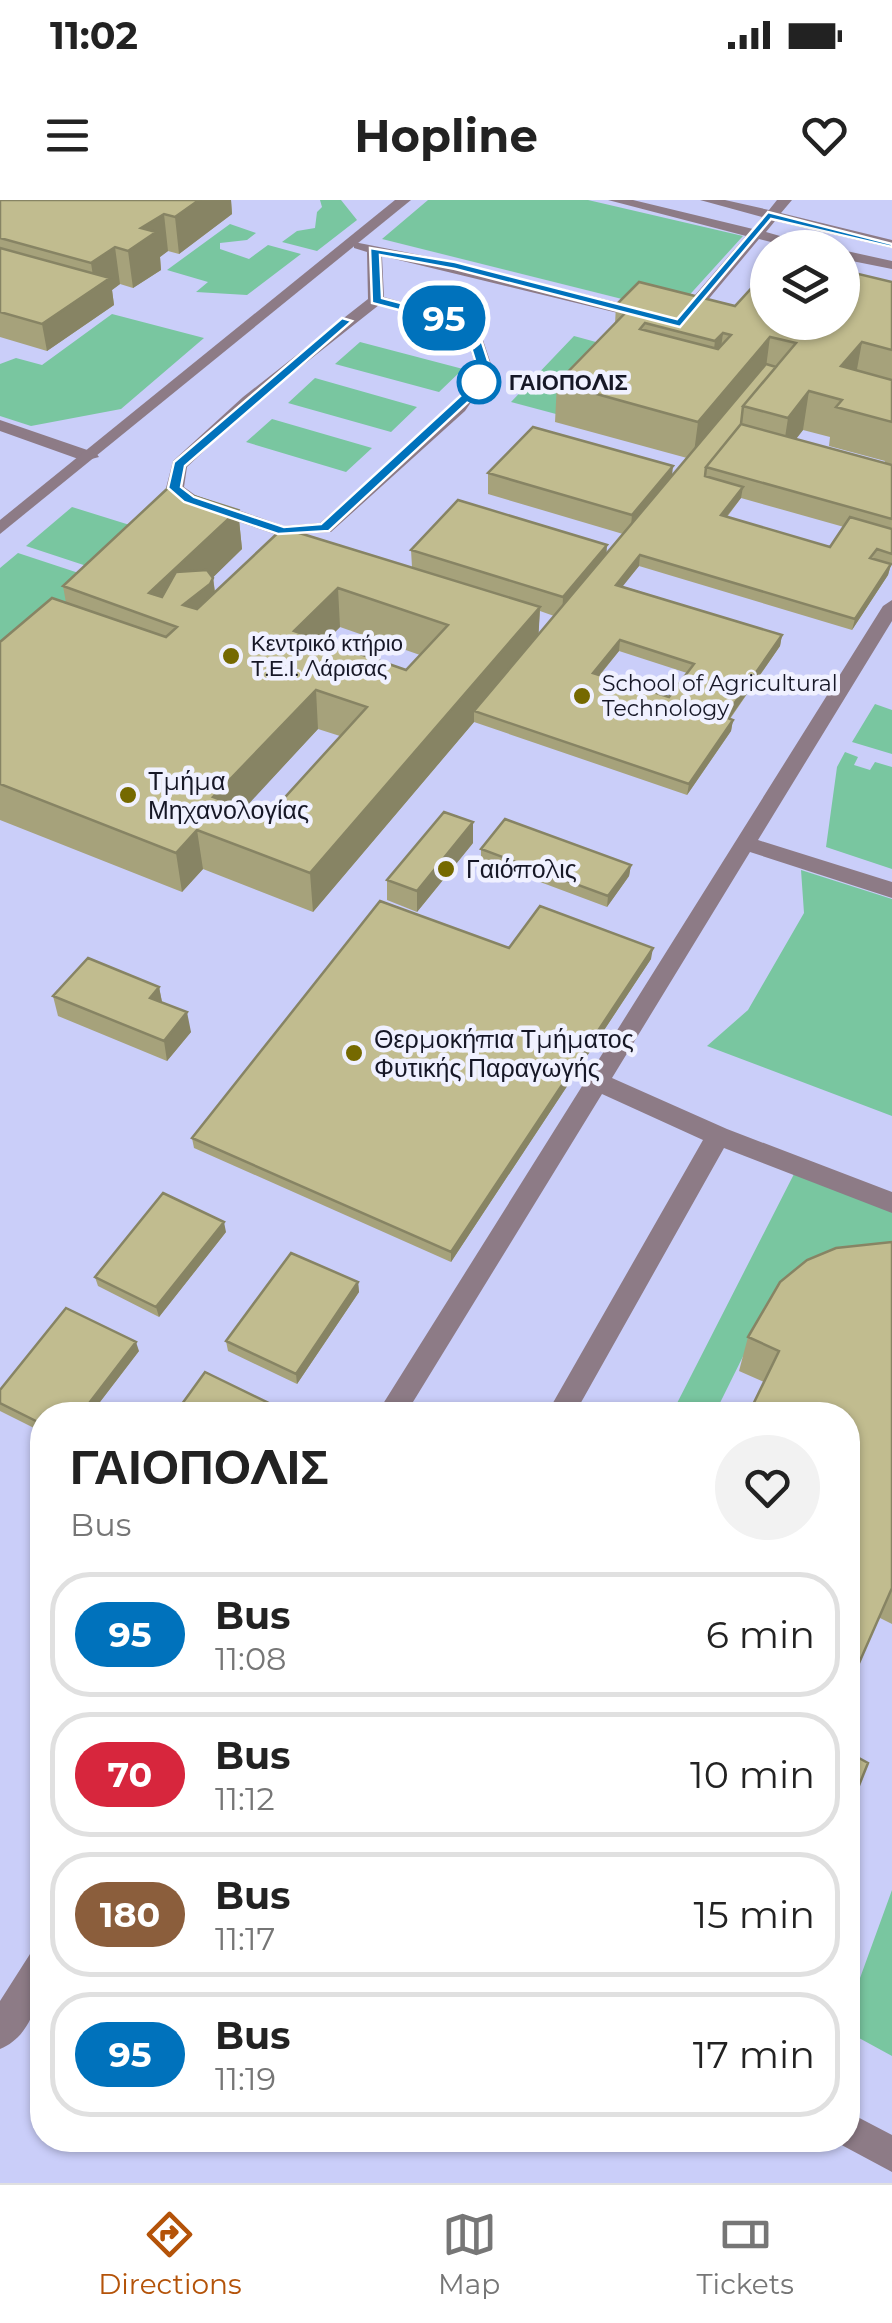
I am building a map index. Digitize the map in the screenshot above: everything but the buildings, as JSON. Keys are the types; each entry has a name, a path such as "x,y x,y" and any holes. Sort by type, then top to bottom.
{"street":[{"path":"0,529 404,200"},
{"path":"615,200 750,232"},
{"path":"707,200 892,244"},
{"path":"756,230 784,200"},
{"path":"354,244 680,323 750,238"},
{"path":"374,250 376,300"},
{"path":"860,258 892,266"},
{"path":"376,300 456,322 474,336 485,370 458,408 324,528 283,531 189,500 174,488 178,465 250,400 376,300"},
{"path":"0,425 90,456"},
{"path":"398,1402 892,606"},
{"path":"744,843 892,890"},
{"path":"599,1082 718,1136 892,1203"},
{"path":"567,1402 718,1136"},
{"path":"0,2032 30,1985"},
{"path":"860,2137 892,2154"}],"green space":[{"path":"320,200 341,200 357,220 317,251 282,242 297,231 315,228 317,212 322,207"},
{"path":"428,200 588,200 743,236 674,312 382,239"},
{"path":"230,224 256,233 247,240 220,243 220,249 249,259 268,245 301,254 247,295 196,292 208,282 167,270"},
{"path":"112,314 204,338 121,409 31,426 0,416 0,364 16,358 42,365"},
{"path":"574,336 618,348 556,414 511,402"},
{"path":"360,342 463,369 439,392 335,364"},
{"path":"315,378 417,407 391,432 288,403"},
{"path":"272,419 372,448 346,472 246,442"},
{"path":"72,507 165,536 120,577 26,546"},
{"path":"18,553 112,584 0,687 0,568"},
{"path":"875,704 892,710 892,754 852,742"},
{"path":"845,752 858,757 854,765 870,770 875,762 892,767 892,869 826,847 837,767"},
{"path":"801,870 892,899 892,1116 707,1046 748,1010 804,913"},
{"path":"794,1174 892,1212 892,1266 765,1312 720,1402 678,1402"},
{"path":"892,1890 892,2056 860,2039 860,1978"}],"bus line":[{"name":"95","path":"346,321 178,465 174,488 189,500 283,531 324,528 475,389 485,370 474,336 456,322 376,300 374,250 455,266 680,323 768,216 892,244"}],"place":[{"name":"ΓΑΙΟΠΟΛΙΣ","path":"479,382"},
{"name":"Κεντρικό κτήριο Τ.Ε.Ι. Λάρισας","path":"231,656"},
{"name":"School of Agricultural Technology","path":"582,696"},
{"name":"Τμήμα Μηχανολογίας","path":"128,795"},
{"name":"Γαιόπολις","path":"446,869"},
{"name":"Θερμοκήπια Τμήματος Φυτικής Παραγωγής","path":"354,1053"}]}
